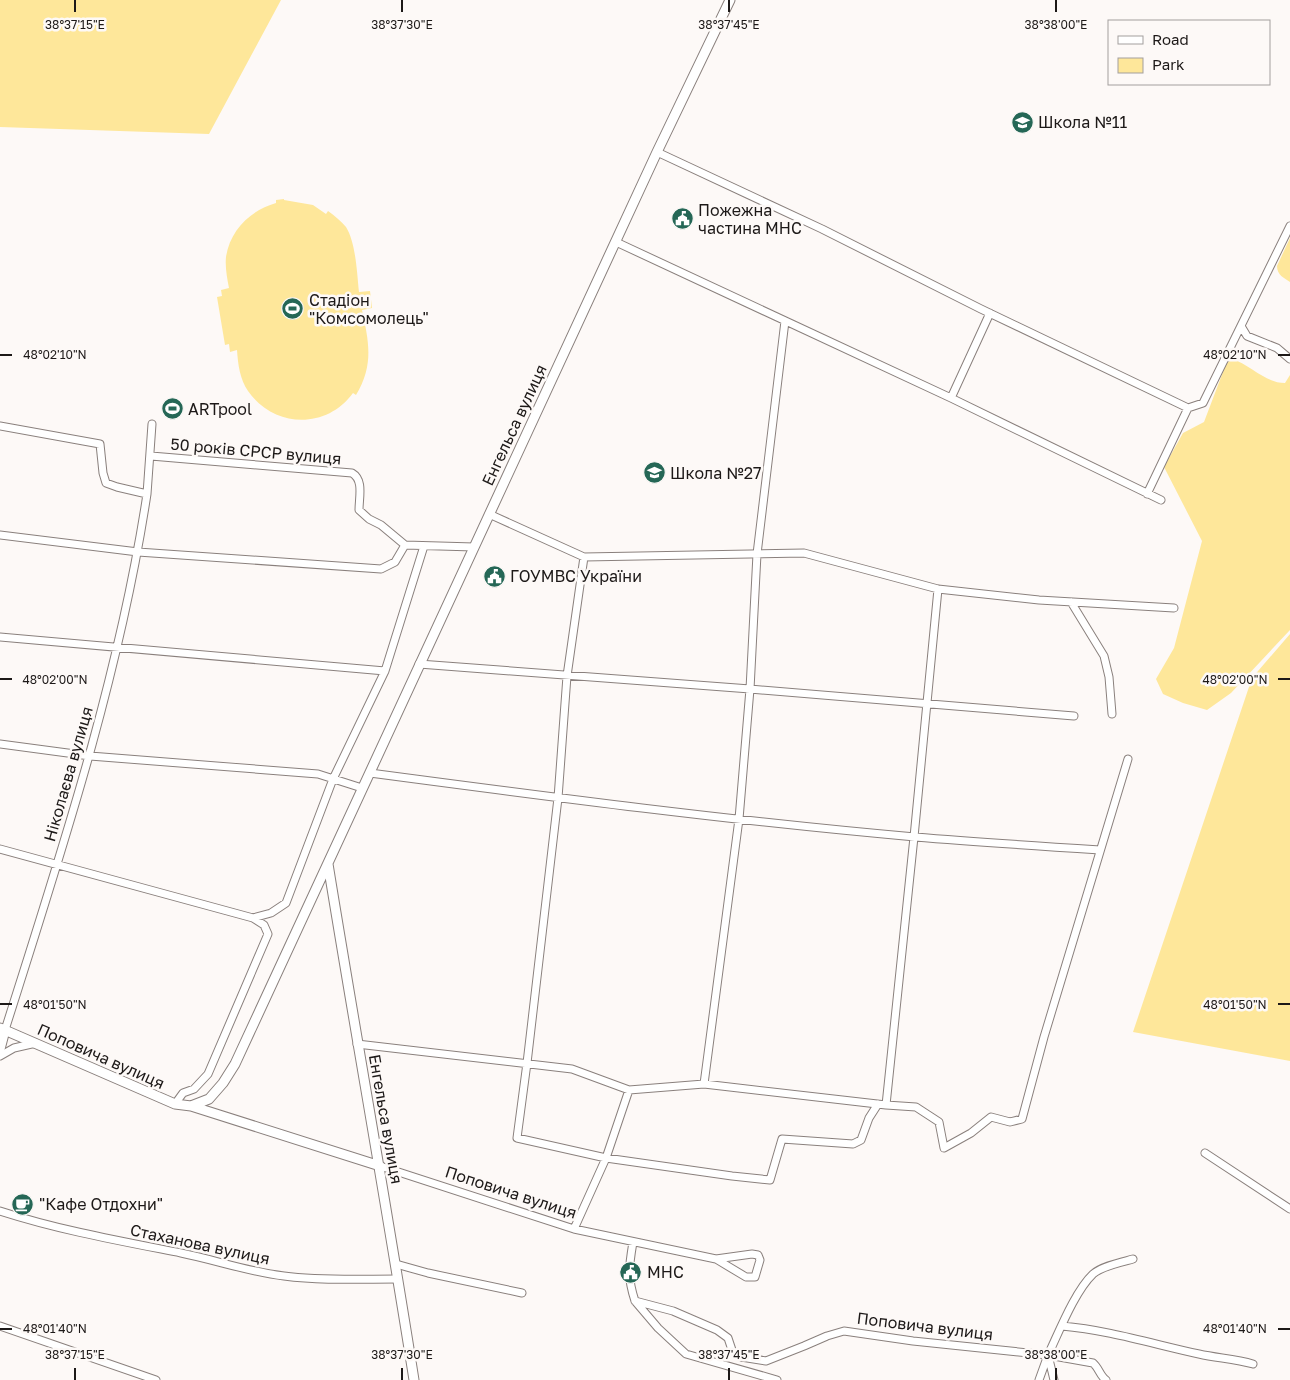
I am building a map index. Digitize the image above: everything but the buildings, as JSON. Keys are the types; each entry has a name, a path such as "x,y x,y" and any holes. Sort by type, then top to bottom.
{"street":[{"name":"Енгельса вулиця","path":"191,1106 209,1099 223,1083 235,1064 657,152 730,0"},
{"path":"657,152 822,229 990,313 1188,408 1203,403 1290,226"},
{"path":"616,242 951,398 1161,500"},
{"path":"951,398 990,313"},
{"path":"704,1084 739,819 750,689 756,554 785,321"},
{"path":"1241,326 1247,336 1277,348 1290,359"},
{"path":"1147,494 1188,408"},
{"name":"Ніколаєва вулиця","path":"0,1049 3,1029 58,864 90,756 118,648 138,552 147,494 152,424"},
{"path":"0,426 100,444 106,483 147,494"},
{"name":"50 років СРСР вулиця","path":"151,456 352,473 357,476 360,482 359,510 405,545"},
{"path":"489,514 584,557 804,553 938,588 1071,602 1174,608"},
{"path":"0,535 138,552 381,569 395,562 405,545 474,546"},
{"path":"253,918 271,913 286,903 334,779 385,671 424,546"},
{"path":"584,557 567,676 558,798 528,1063 517,1138 606,1158 770,1180 782,1139 853,1144 861,1140 869,1118 878,1104"},
{"path":"886,1105 928,704 938,588"},
{"path":"1071,602 1104,656 1109,677 1112,714"},
{"path":"0,636 385,671"},
{"path":"419,664 1074,716"},
{"path":"0,744 90,756 318,774 362,788"},
{"path":"357,1044 572,1069 629,1090 704,1084 916,1107 940,1122 944,1148 972,1133 991,1118 1010,1122 1022,1119 1044,1037 1128,759"},
{"path":"370,772 558,798 739,819 914,837 1100,850"},
{"path":"0,849 253,918 264,926 268,934 208,1074 194,1089 183,1093 175,1104"},
{"name":"Енгельса вулиця","path":"328,864 357,1044 380,1166 414,1380"},
{"name":"Поповича вулиця","path":"3,1029 175,1104 191,1106 574,1229 716,1259 746,1277 755,1277 760,1260 758,1255 752,1254 716,1259"},
{"path":"0,1056 14,1048 36,1043"},
{"path":"574,1229 606,1158 629,1090"},
{"path":"1205,1153 1290,1209"},
{"name":"Стаханова вулиця","path":"0,1211 142,1246 182,1253 286,1277 398,1279"},
{"path":"633,1242 628,1268 630,1287 635,1301 658,1328 686,1354 777,1380"},
{"path":"1039,1380 1048,1355 1062,1326 1081,1291 1094,1273 1133,1259"},
{"path":"396,1264 428,1273 522,1293"},
{"name":"Поповича вулиця","path":"635,1301 673,1311 717,1330 728,1338 732,1350 741,1357 766,1360 844,1331 913,1342 1048,1355 1093,1363 1098,1368 1102,1378 1106,1380"},
{"path":"0,1326 156,1380"},
{"path":"1062,1326 1098,1331 1212,1358 1252,1364"},
{"path":"1048,1355 1054,1380"}],"green space":[{"path":"0,0 281,0 209,134 0,127"},
{"name":"Стадіон \"Комсомолець\"","path":"284,199 313,205 326,214 328,211 346,227 354,250 359,292 370,291 372,308 362,310 367,333 368,363 366,374 356,395 353,393 342,405 329,413 315,418 300,420 286,418 272,412 259,403 248,391 240,372 237,350 230,352 229,344 225,345 217,297 222,296 221,290 229,288 226,257 228,247 237,230 250,216 276,203 276,200"},
{"path":"1290,238 1290,282 1283,278 1277,266"},
{"path":"1232,359 1264,377 1278,382 1285,383 1290,375 1290,630 1231,693 1207,710 1183,703 1163,694 1156,679 1174,648 1202,541 1164,467 1183,433 1204,422 1226,364"},
{"path":"1290,634 1290,1061 1133,1032 1252,678"}],"place":[{"name":"Школа №11","path":"1022,122"},
{"name":"Пожежна частина МНС","path":"682,219"},
{"name":"Стадіон \"Комсомолець\"","path":"293,309"},
{"name":"ARTpool","path":"172,409"},
{"name":"Школа №27","path":"654,473"},
{"name":"ГОУМВС України","path":"494,576"},
{"name":"\"Кафе Отдохни\"","path":"23,1204"},
{"name":"МНС","path":"631,1272"}]}
